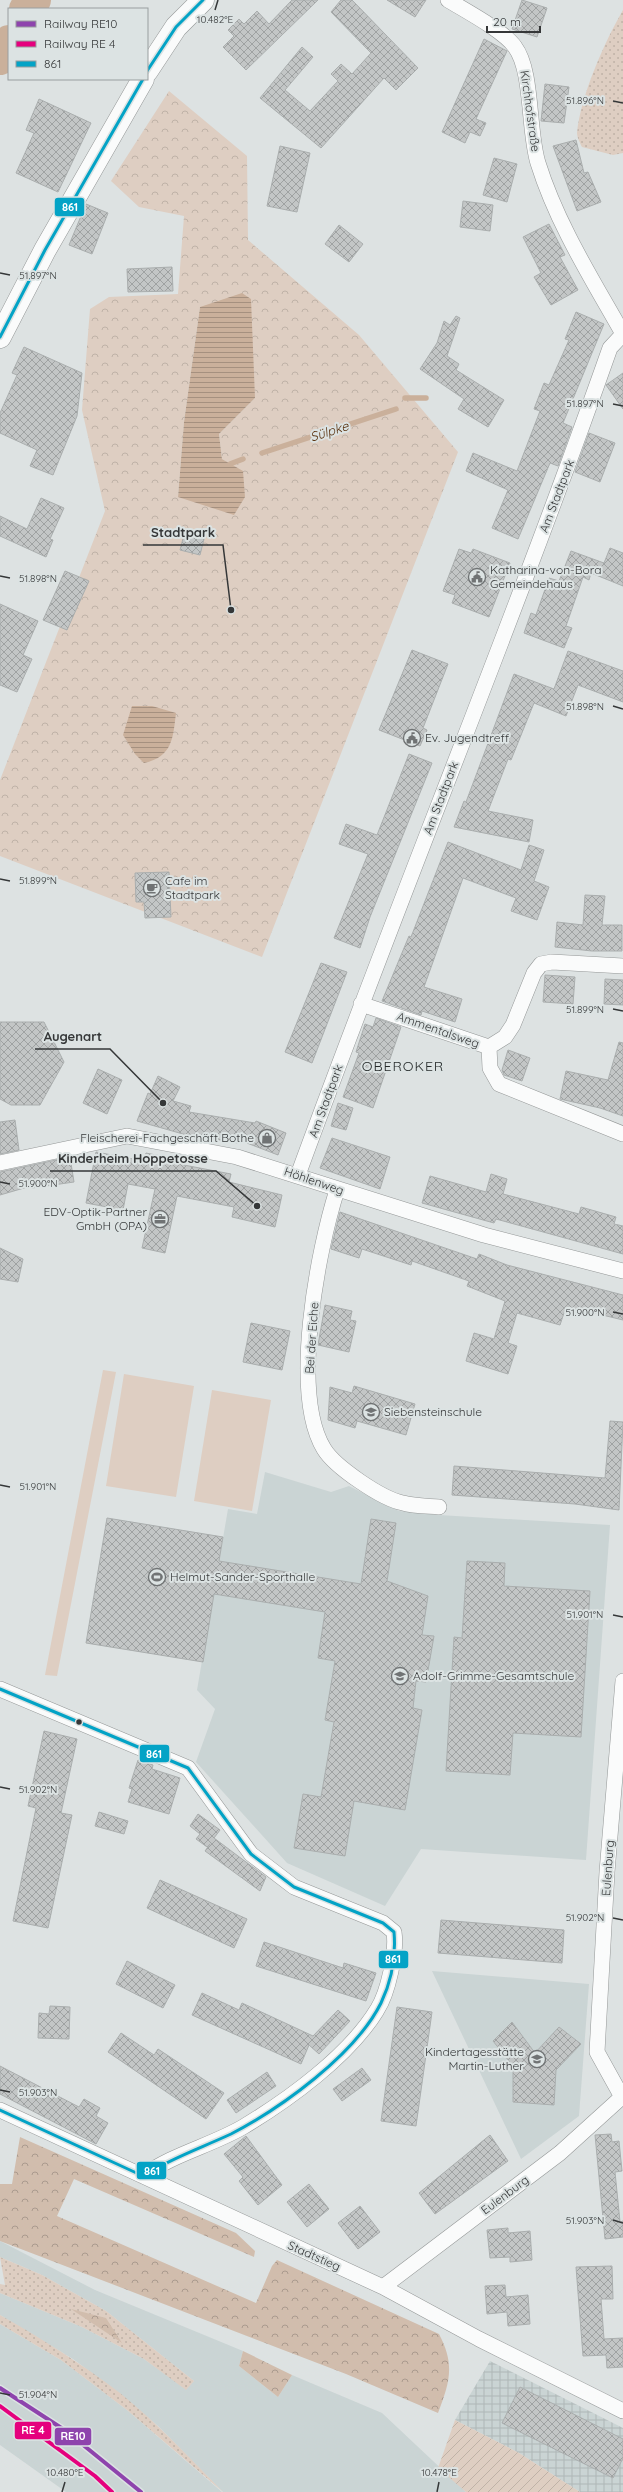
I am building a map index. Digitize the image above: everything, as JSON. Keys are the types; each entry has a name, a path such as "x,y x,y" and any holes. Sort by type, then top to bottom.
{"main road":[{"path":"148,69 176,27 203,0"},
{"path":"0,337 37,265 142,80"}],"street":[{"name":"Kirchhofstraße","path":"448,0 503,36 515,46 520,56 537,162 551,200 570,240 623,334"},
{"name":"Am Stadtpark","path":"298,1175 361,1004 564,479 610,348 623,334"},
{"path":"489,1047 504,1037 513,1025 534,973 541,964 552,962 623,966"},
{"name":"Ammentalsweg","path":"361,1004 489,1047 490,1068 499,1084 623,1134"},
{"name":"Höhlenweg","path":"0,1163 127,1136 237,1157 298,1175 337,1190 484,1235 623,1271"},
{"name":"Bei der Eiche","path":"337,1190 320,1256 314,1303 308,1363 311,1411 324,1449 355,1480 402,1503 439,1507"},
{"name":"Eulenburg","path":"383,2287 560,2154 623,2097 597,2052 608,1872 623,1681"},
{"path":"0,1689 188,1768 251,1854 294,1887 383,1923 394,1932 396,1945 393,1962 378,2009 362,2031 324,2069 289,2096 242,2127 160,2164 143,2176"},
{"name":"Stadtstieg","path":"0,2110 383,2287 479,2339 623,2411"}],"shaded area":[{"path":"242,293 251,299 255,398 219,434 222,459 243,471 245,497 234,515 178,497 184,422 200,307"},
{"path":"132,706 152,706 176,713 170,745 161,756 154,760 144,763 135,754 123,735"},
{"name":"Adolf-Grimme-Gesamtschule","path":"265,1472 331,1492 349,1486 399,1511 439,1515 610,1525 586,1860 421,1849 385,1906 287,1863 196,1762 215,1709 197,1690 228,1509 257,1514"},
{"path":"432,1971 589,1984 579,2116 521,2159"},
{"path":"0,2241 95,2290 243,2351 239,2366 278,2397 292,2375 382,2413 466,2492 223,2492 158,2426 120,2394 73,2359 0,2315 0,2293 82,2327 144,2359 186,2389 194,2381 106,2311 42,2275 0,2257"},
{"path":"0,2324 61,2360 127,2410 222,2492 66,2492 0,2445"},
{"path":"490,2361 623,2428 623,2492 580,2492 519,2453 455,2420"}],"green space":[{"path":"623,10 623,153 613,155 582,147 577,133 579,118 588,86 601,53"},
{"path":"169,91 247,156 248,240 359,335 458,452 262,957 0,856 0,780 105,511 82,410 90,309 109,297 178,294 184,216 139,207 111,181","holes":["200,307 255,398 219,434 222,459 243,472 178,497 184,422"]},
{"path":"103,1370 116,1372 57,1676 45,1675"},
{"path":"124,1374 194,1386 176,1497 106,1486"},
{"path":"212,1390 271,1400 252,1511 194,1501"},
{"path":"20,2137 236,2233 255,2251 254,2257 74,2179 57,2216 256,2303 272,2266 277,2260 439,2334 447,2355 449,2373 448,2382 438,2413 346,2374 0,2241 0,2184 12,2184"},
{"path":"0,2257 42,2275 106,2311 194,2381 186,2390 144,2359 82,2327 0,2293 0,2284 5,2285"},
{"path":"71,2309 106,2318 122,2343"},
{"path":"0,2315 61,2352 134,2404 223,2492 127,2410 61,2360 0,2324"},
{"path":"243,2351 292,2375 278,2397 239,2366"},
{"path":"455,2420 519,2453 580,2492 466,2492 438,2468"}],"building":[{"path":"292,0 318,0 246,70 223,47 234,36 228,30 239,19 244,24 257,11 269,24"},
{"path":"341,0 352,0 418,68 396,90 384,78 321,148 260,98 302,47 313,57 285,90 310,111 338,81 331,74 341,64 352,74 371,53 331,12"},
{"path":"387,0 426,0 415,17"},
{"path":"522,0 547,8 537,37 512,29"},
{"path":"484,39 507,51 476,119 486,123 480,136 470,132 465,143 442,132"},
{"path":"545,84 569,87 564,123 541,121"},
{"path":"39,99 91,123 58,192 16,173 34,133 26,130"},
{"path":"576,140 584,173 588,172 601,202 577,211 553,146"},
{"path":"280,146 310,153 297,212 267,206"},
{"path":"494,158 517,164 507,202 483,195"},
{"path":"463,201 493,205 490,231 460,227"},
{"path":"86,204 108,213 92,254 69,245"},
{"path":"549,224 565,255 560,257 578,290 551,305 534,277 541,273 523,237"},
{"path":"339,225 363,244 349,262 325,244"},
{"path":"172,267 173,291 128,292 127,269"},
{"path":"576,312 604,324 563,423 572,427 558,466 550,463 518,539 492,528 508,490 466,471 473,453 517,471 540,411 534,409 544,383 549,385 569,340 565,339"},
{"path":"456,316 460,318 447,356 459,364 456,370 504,400 488,427 458,409 464,399 420,369 437,343 444,321 450,325"},
{"path":"24,347 82,373 77,416 53,475 30,466 37,450 0,433 0,413 17,375 12,373"},
{"path":"623,373 623,409 606,385"},
{"path":"589,433 615,443 600,482 575,472"},
{"path":"41,498 64,508 50,539 53,540 46,557 0,536 0,516 27,529"},
{"path":"185,531 205,535 200,555 180,550"},
{"path":"610,548 623,553 623,586 591,573 589,580 583,577 566,626 572,628 564,648 524,633 531,613 536,615 549,578 559,581 571,551 604,563"},
{"name":"Katharina-von-Bora Gemeindehaus","path":"459,549 471,553 473,549 510,563 489,617 452,603 455,595 443,591"},
{"path":"65,571 89,581 67,630 43,620"},
{"path":"0,604 38,621 23,655 32,659 17,692 0,685"},
{"path":"412,650 448,664 423,728 427,730 420,746 379,730"},
{"path":"568,651 623,671 623,702 578,685 566,716 534,703 511,760 508,759 488,811 533,820 529,842 454,827 464,801 466,802 514,674 554,689"},
{"path":"409,754 432,763 370,917 360,948 334,938 368,854 339,844 346,824 377,835"},
{"path":"448,842 521,870 529,845 544,850 534,881 549,887 537,920 511,911 516,898 463,878 424,987 462,999 455,1022 422,1011 421,1015 382,1001 409,936 411,937"},
{"name":"Cafe im Stadtpark","path":"169,872 171,917 145,918 144,902 136,902 135,873"},
{"path":"585,895 605,896 602,925 622,925 622,951 592,951 555,947 557,922 583,925"},
{"path":"321,963 347,972 312,1063 285,1052"},
{"path":"545,975 575,977 573,1004 543,1002"},
{"path":"605,979 623,980 623,1005 604,1004"},
{"path":"376,1018 401,1027 373,1108 343,1097 359,1053 356,1052 365,1024 373,1027"},
{"path":"0,1022 44,1022 64,1062 40,1105 11,1105 0,1099"},
{"path":"619,1042 623,1043 623,1116 600,1108 560,1099 566,1071 608,1080"},
{"path":"508,1050 530,1058 522,1081 504,1075 502,1070"},
{"path":"98,1069 122,1080 107,1114 83,1103"},
{"path":"158,1076 180,1087 173,1101 191,1106 189,1112 255,1123 256,1121 286,1133 278,1155 239,1140 238,1143 183,1134 137,1121 148,1093 150,1094"},
{"path":"338,1103 353,1108 346,1130 331,1126"},
{"path":"15,1120 19,1150 0,1154 0,1122"},
{"path":"332,1138 390,1157 380,1189 320,1168"},
{"path":"96,1152 144,1161 146,1153 185,1161 184,1165 231,1174 229,1182 282,1195 275,1227 232,1217 234,1207 177,1196 165,1253 142,1248 155,1189 128,1184 123,1210 86,1203"},
{"path":"70,1157 74,1182 32,1188 31,1186 0,1195 0,1172"},
{"path":"491,1174 507,1179 503,1194 579,1214 581,1207 616,1217 614,1224 623,1226 623,1254 496,1219 494,1223 422,1203 430,1176 486,1192"},
{"path":"340,1212 477,1259 479,1254 507,1265 623,1295 623,1320 590,1312 590,1315 565,1310 560,1325 517,1313 508,1343 517,1346 508,1374 466,1361 474,1333 494,1339 505,1301 467,1286 469,1281 412,1261 411,1265 362,1249 359,1258 331,1249"},
{"path":"0,1248 23,1259 18,1282 0,1279"},
{"path":"325,1305 352,1311 350,1320 356,1321 349,1352 318,1345"},
{"path":"251,1323 290,1331 282,1370 243,1362"},
{"name":"Siebensteinschule","path":"354,1386 415,1404 406,1435 357,1421 355,1428 328,1420 330,1387 352,1393"},
{"path":"610,1421 623,1422 619,1510 575,1504 452,1495 454,1466 605,1478"},
{"path":"107,1518 223,1537 219,1561 361,1584 371,1519 396,1523 387,1581 428,1596 422,1635 434,1636 426,1682 416,1681 413,1708 422,1710 405,1810 354,1801 345,1856 294,1848 303,1794 321,1797 334,1722 325,1720 335,1661 318,1658 325,1612 214,1594 203,1662 86,1643"},
{"path":"467,1561 505,1563 504,1586 590,1591 581,1737 513,1733 510,1775 446,1771 454,1637 462,1638"},
{"path":"44,1731 77,1739 61,1813 72,1815 48,1928 13,1921 36,1808 28,1806"},
{"path":"138,1760 153,1765 152,1769 180,1778 169,1814 128,1802 132,1789 129,1788"},
{"path":"99,1812 128,1821 124,1834 95,1826"},
{"path":"198,1814 220,1830 214,1838 266,1877 260,1891 205,1851 210,1844 207,1847 196,1839 200,1834 190,1826"},
{"path":"160,1880 247,1919 234,1948 147,1908"},
{"path":"441,1920 564,1930 562,1963 438,1953"},
{"path":"264,1942 343,1968 344,1963 376,1973 366,2001 256,1966"},
{"path":"127,1961 175,1985 163,2008 116,1984"},
{"path":"202,1993 239,2010 242,2003 313,2036 338,2010 350,2021 319,2054 309,2045 301,2064 192,2015"},
{"path":"50,2006 70,2007 69,2039 38,2038 39,2013 49,2014"},
{"path":"397,2007 432,2012 416,2126 381,2121"},
{"name":"Kindertagesstätte Martin-Luther","path":"512,2022 535,2053 559,2027 581,2044 556,2070 554,2105 513,2102 513,2066 493,2041"},
{"path":"121,2033 154,2055 158,2049 224,2093 206,2119 108,2052"},
{"path":"0,2066 79,2107 84,2099 100,2108 96,2116 108,2123 96,2144 0,2094"},
{"path":"362,2068 371,2080 342,2101 333,2089"},
{"path":"267,2072 276,2086 236,2113 227,2100"},
{"path":"611,2134 612,2142 619,2141 622,2171 615,2172 620,2222 623,2221 623,2237 605,2239 595,2135"},
{"path":"490,2135 508,2161 435,2214 419,2193"},
{"path":"246,2136 282,2185 258,2205 239,2181 243,2177 224,2154"},
{"path":"309,2184 329,2209 307,2227 287,2202"},
{"path":"360,2206 380,2232 358,2249 338,2223"},
{"path":"508,2228 508,2233 530,2231 532,2260 510,2262 510,2257 490,2258 487,2230"},
{"path":"612,2266 613,2299 601,2299 604,2339 623,2338 623,2367 607,2368 606,2355 583,2356 576,2267"},
{"path":"505,2285 506,2297 528,2295 530,2324 508,2326 507,2312 487,2314 485,2286"},
{"path":"520,2387 623,2439 623,2458 613,2478 502,2423"}],"waterway":[{"path":"26,8 35,0"},
{"path":"0,59 8,43"},
{"name":"Sülpke","path":"405,398 426,398"},
{"name":"Sülpke","path":"262,453 396,409"},
{"name":"Sülpke","path":"230,464 243,459"}],"rail line":[{"name":"RE10","path":"0,2388 66,2431 141,2492"}],"transit line":[{"name":"861","path":"148,69 176,27 203,0"},
{"name":"861","path":"0,337 45,250 142,80"},
{"name":"861","path":"0,1689 188,1768 251,1854 294,1887 383,1923 394,1932 392,1969 388,1986 381,2003 354,2042 315,2078 272,2110 231,2134 164,2164 143,2176 0,2110"},
{"path":"0,2406 95,2476 112,2492"}],"place":[{"name":"Katharina-von-Bora Gemeindehaus","path":"477,577"},
{"name":"Stadtpark","path":"231,610"},
{"name":"Ev. Jugendtreff","path":"412,738"},
{"name":"Cafe im Stadtpark","path":"152,888"},
{"name":"Augenart","path":"163,1103"},
{"name":"Fleischerei-Fachgeschäft Bothe","path":"267,1138"},
{"name":"Kinderheim Hoppetosse","path":"257,1206"},
{"name":"EDV-Optik-Partner GmbH (OPA)","path":"160,1219"},
{"name":"Siebensteinschule","path":"371,1412"},
{"name":"Helmut-Sander-Sporthalle","path":"157,1577"},
{"name":"Adolf-Grimme-Gesamtschule","path":"400,1676"},
{"name":"Kindertagesstätte Martin-Luther","path":"537,2059"}],"district":[{"name":"OBEROKER","path":"403,1066"}]}
